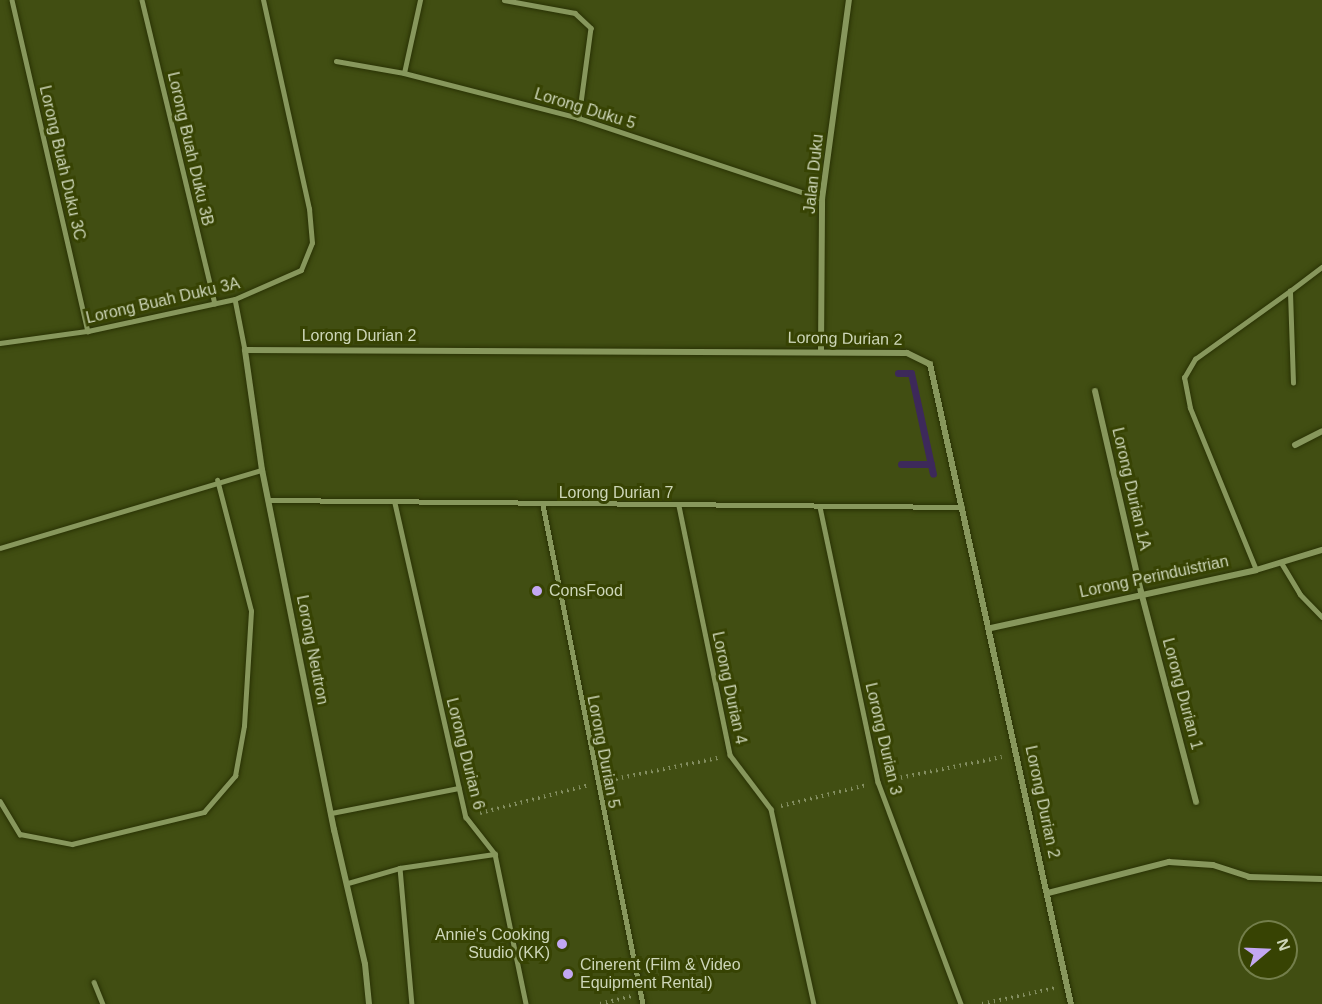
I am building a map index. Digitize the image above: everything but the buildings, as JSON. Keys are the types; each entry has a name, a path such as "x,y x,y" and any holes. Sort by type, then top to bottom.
{"street":[{"name":"Jalan Duku","path":"821,352 822,199 849,0"},
{"name":"Lorong Durian 2","path":"245,350 907,353 930,364 991,628 1071,1004"},
{"name":"Lorong Neutron","path":"245,350 262,470 270,500 331,813 348,883 369,1004"},
{"name":"Lorong Durian 1A","path":"1095,391 1141,592"},
{"path":"1295,445 1322,431"},
{"name":"Lorong Perinduistrian","path":"991,628 1141,592 1256,570 1322,550"},
{"name":"Lorong Durian 1","path":"1141,592 1196,802"},
{"path":"1048,893 1169,862 1213,865 1249,877 1322,879"}],"lane":[{"name":"Lorong Buah Duku 3C","path":"12,0 88,331"},
{"name":"Lorong Buah Duku 3B","path":"142,0 215,303"},
{"name":"Lorong Buah Duku 3A","path":"0,343 88,331 235,299 301,270 312,243 303,173 263,0"},
{"path":"404,73 420,0"},
{"path":"504,0 575,13 591,28 579,118"},
{"name":"Lorong Duku 5","path":"336,61 404,73 579,118 822,199"},
{"path":"1256,570 1190,408 1184,378 1195,359 1322,267"},
{"path":"1290,291 1293,383"},
{"name":"Lorong Neutron","path":"235,299 245,350"},
{"path":"0,548 217,480 262,470"},
{"path":"0,801 20,834 72,844 204,812 235,777 244,726 250,611 217,480"},
{"name":"Lorong Durian 7","path":"270,500 543,505 962,507"},
{"name":"Lorong Durian 6","path":"394,503 466,817 495,854 526,1004"},
{"name":"Lorong Durian 5","path":"543,505 643,1004"},
{"name":"Lorong Durian 4","path":"679,506 730,755 771,809 814,1004"},
{"name":"Lorong Durian 3","path":"820,507 878,782 961,1004"},
{"path":"1281,562 1300,594 1322,617"},
{"path":"331,813 459,788"},
{"path":"348,883 400,868 495,854"},
{"path":"400,868 412,1004"},
{"path":"94,982 103,1004"}],"path":[{"path":"771,809 878,782 1018,753"},
{"path":"466,817 597,783 730,755"},
{"path":"981,1004 1067,985"},
{"path":"600,1004 640,994"}],"waterway":[{"path":"898,373 911,373 933,474"},
{"path":"901,464 931,464"}],"place":[{"name":"ConsFood","path":"537,591"},
{"name":"Annie's Cooking Studio (KK)","path":"562,944"},
{"name":"Cinerent (Film & Video Equipment Rental)","path":"568,974"}]}
